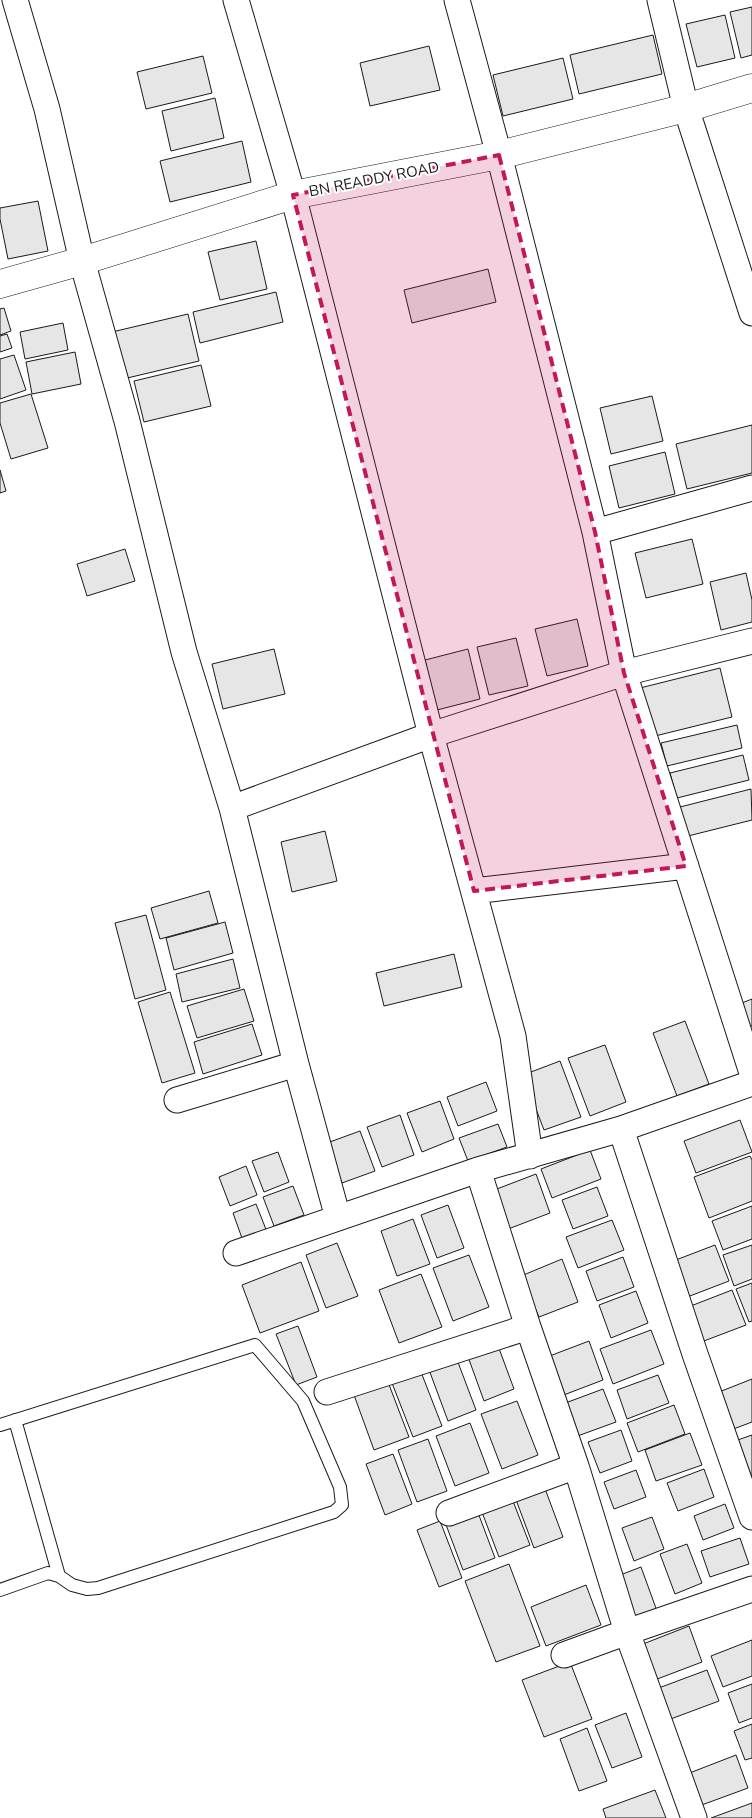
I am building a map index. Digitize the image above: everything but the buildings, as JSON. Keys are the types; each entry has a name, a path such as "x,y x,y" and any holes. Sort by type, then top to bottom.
{"street":[{"path":"15,0 47,109 82,261 128,421 184,652 232,808 296,1064 338,1218"},
{"path":"236,0 293,195 431,735 513,1036 530,1156"},
{"path":"457,0 499,154 595,532 624,673 752,1073"},
{"path":"660,0 686,108 752,314"},
{"name":"BN READDY ROAD","path":"0,284 82,261 293,195 499,154 686,108 752,88"},
{"path":"595,532 752,488"},
{"path":"232,808 431,735 624,673 752,641"},
{"path":"474,891 686,866"},
{"path":"177,1100 296,1064"},
{"path":"236,1252 478,1170 622,1129 752,1083"},
{"path":"622,1129 695,1354 752,1517"},
{"path":"478,1170 528,1326 576,1466 627,1632 694,1818"},
{"path":"315,1396 528,1326"},
{"path":"449,1513 576,1466"},
{"path":"564,1655 752,1589"}],"lane":[{"path":"0,1425 255,1345 315,1396 340,1487 342,1505 334,1512 98,1588 87,1589 72,1585 59,1576 48,1573 0,1590"},
{"path":"15,1420 59,1576"}],"highlighted area":[{"path":"499,155 595,532 624,673 686,866 474,891 293,195"}]}
